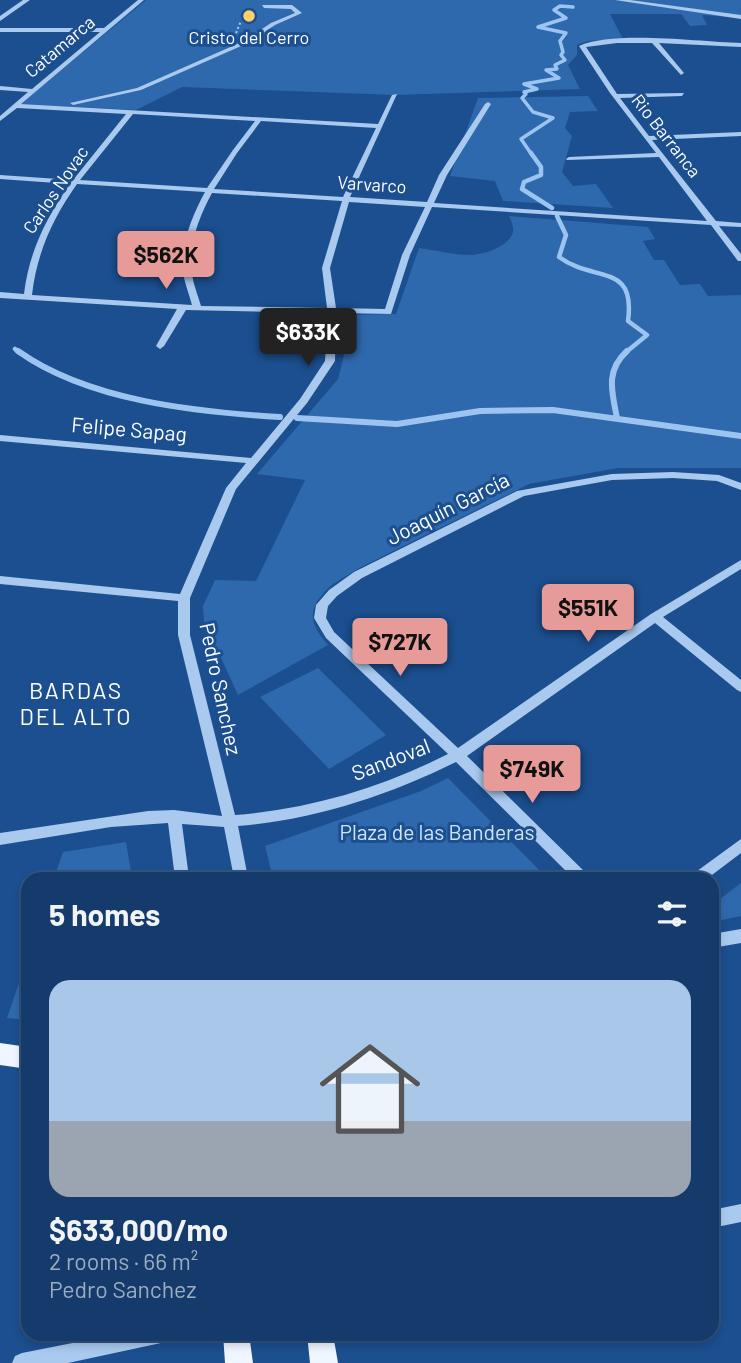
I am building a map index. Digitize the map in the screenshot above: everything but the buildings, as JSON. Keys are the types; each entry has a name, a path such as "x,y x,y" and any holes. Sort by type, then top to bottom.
{"main road":[{"path":"0,1054 21,1057"},
{"path":"237,1341 239,1363"},
{"path":"321,1341 324,1363"}],"street":[{"path":"0,19 27,0"},
{"name":"Catamarca","path":"0,118 141,0"},
{"path":"618,0 741,17"},
{"path":"38,107 102,99 139,89 246,42 273,24 299,13 292,7 264,6"},
{"path":"0,30 105,30"},
{"path":"655,42 681,74"},
{"path":"600,43 741,45"},
{"name":"Rio Barranca","path":"600,43 582,46 583,51 741,259"},
{"path":"0,88 33,90"},
{"name":"Pedro Sanchez","path":"240,872 184,635 184,598 231,488 304,401 330,361 332,312 326,268 346,199 395,94"},
{"path":"615,96 682,94"},
{"path":"0,295 197,308 388,312 406,255 432,204 443,175 488,104"},
{"path":"15,106 380,126"},
{"name":"Carlos Novac","path":"28,296 28,272 38,242 76,182 132,111"},
{"path":"197,308 187,268 189,242 209,190 260,119"},
{"path":"648,138 741,134"},
{"path":"569,159 662,155"},
{"name":"Varvarco","path":"0,177 741,225"},
{"path":"160,346 183,307"},
{"name":"Felipe Sapag","path":"0,438 254,461"},
{"name":"Joaquín García","path":"457,756 331,635 320,618 322,606 333,593 358,575 521,493 566,483 636,476 719,478 741,486"},
{"name":"Sandoval","path":"0,839 146,817 174,816 230,822 282,817 422,774 457,756 655,617 741,564"},
{"path":"0,580 184,598"},
{"path":"655,617 741,687"},
{"path":"457,756 576,872"},
{"path":"174,816 181,872"},
{"path":"706,872 741,845"},
{"path":"719,940 741,936"},
{"path":"719,1218 741,1213"},
{"path":"22,1363 127,1341"}],"green space":[{"path":"146,0 741,0 741,18 702,15 707,25 690,26 681,14 610,14 623,39 588,41 577,45 577,55 568,65 580,89 395,95 182,87 136,110 20,104"},
{"path":"588,96 598,111 570,112 565,128 572,136 562,172 573,186 596,184 613,208 503,201 495,181 450,176 478,98"},
{"path":"509,216 648,227 655,239 643,241 654,260 664,260 680,285 700,284 708,296 741,295 741,468 618,468 529,484 361,567 333,584 319,599 313,613 316,628 328,645 238,695 204,621 203,606 215,580 256,581 305,480 257,474 338,379 344,355 343,315 396,314 419,248 464,255 488,252 511,237 513,228"},
{"path":"318,668 386,735 329,769 260,697"},
{"name":"Plaza de las Banderas","path":"448,778 541,872 272,872 265,846 421,791"},
{"path":"126,842 131,872 56,872 63,852"},
{"path":"741,883 741,916 719,921 719,900"},
{"path":"21,977 21,1019 7,1018"}],"waterway":[{"path":"532,155 521,139 553,118 533,112 522,98 526,94 524,92 537,89 524,84 559,78 546,70 557,69 555,65 565,60 561,55 563,52 560,41 566,33 538,27 566,18 554,10 560,6 573,7"},
{"path":"531,153 541,167 541,175 524,182 522,189 552,208"},
{"path":"557,216 566,235 559,257 572,265 610,277 626,290 629,302 628,321 647,335 626,352"},
{"path":"15,349 20,353"},
{"path":"18,351 46,368 110,393 213,412 280,417"},
{"path":"617,418 612,391 613,374 615,366 626,352"},
{"path":"297,418 397,424 480,411 553,410 741,436"}],"place":[{"name":"Cristo del Cerro","path":"249,16"}],"district":[{"name":"BARDAS DEL ALTO","path":"76,704"}]}
